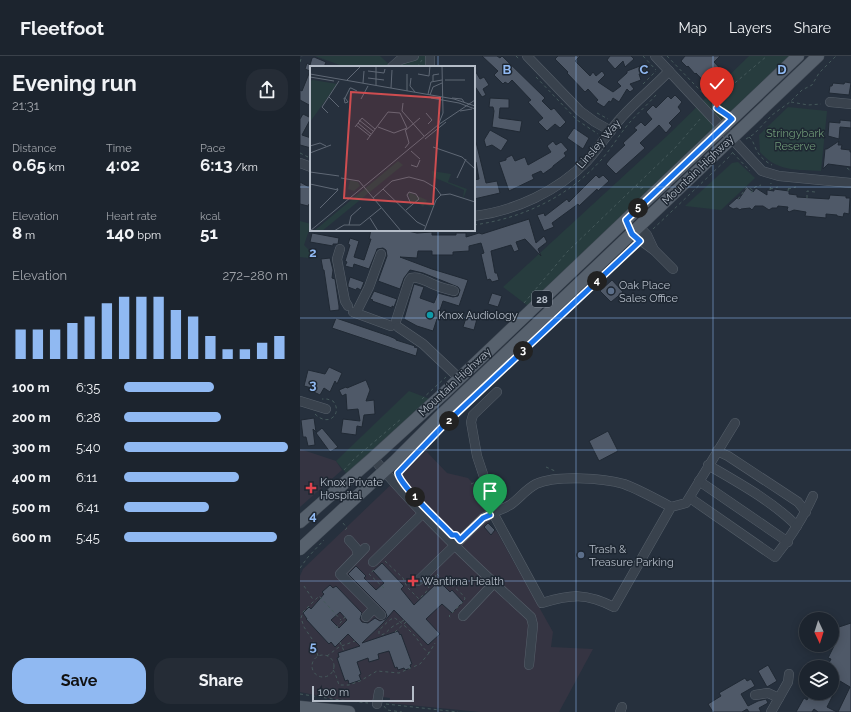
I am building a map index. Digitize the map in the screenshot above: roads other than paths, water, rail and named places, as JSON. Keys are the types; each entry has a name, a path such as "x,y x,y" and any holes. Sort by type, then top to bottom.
{"main road":[{"name":"Mountain Highway","path":"300,522 373,458 453,377 626,220 798,56"},
{"name":"Mountain Highway","path":"301,546 393,475 442,414 639,234 745,133 818,56"},
{"path":"626,220 639,234"},
{"path":"300,707 349,712"}],"street":[{"path":"527,56 580,111 611,131"},
{"path":"655,56 766,173 779,176 851,183"},
{"path":"393,66 400,60 422,57 429,66"},
{"name":"Linsley Way","path":"475,216 513,207 534,198 558,184 586,162 622,118 669,71"},
{"path":"830,102 847,107"},
{"path":"300,163 310,167"},
{"path":"639,234 673,270"},
{"path":"340,248 337,259 345,300 352,310 395,325 423,344 453,377"},
{"path":"352,310 370,283 381,254"},
{"path":"395,325 409,280 411,278 427,281 436,286 454,291"},
{"path":"497,392 473,415 471,422 477,456 485,480 499,505"},
{"path":"300,401 326,409"},
{"path":"499,505 508,506 536,485 549,480 581,479 624,484 671,507 686,504 698,481 735,423"},
{"path":"717,451 734,460 798,502 806,512"},
{"path":"373,458 393,475 423,513 454,545 533,621 529,665"},
{"path":"708,465 743,485 787,516 797,526"},
{"path":"698,481 788,542"},
{"path":"690,498 775,557 788,542 806,512 813,496"},
{"path":"418,582 454,545 483,518 493,513 499,505"},
{"path":"493,513 498,525 542,603 568,596 580,596 596,599 614,607 671,507"},
{"path":"374,565 423,513"},
{"path":"348,539 353,552 361,551 340,574 379,616 366,617"},
{"path":"463,616 494,583"},
{"path":"771,712 788,682 789,674"},
{"path":"379,692 380,704"},
{"path":"755,695 768,693 779,698"}],"place":[{"name":"Oak Place Sales Office","path":"611,291"},
{"name":"Knox Audiology","path":"430,315"},
{"name":"Knox Private Hospital","path":"311,488"},
{"name":"Trash & Treasure Parking","path":"581,555"},
{"name":"Wantirna Health","path":"413,581"}],"park label":[{"name":"Stringybark Reserve","path":"795,139"}]}
